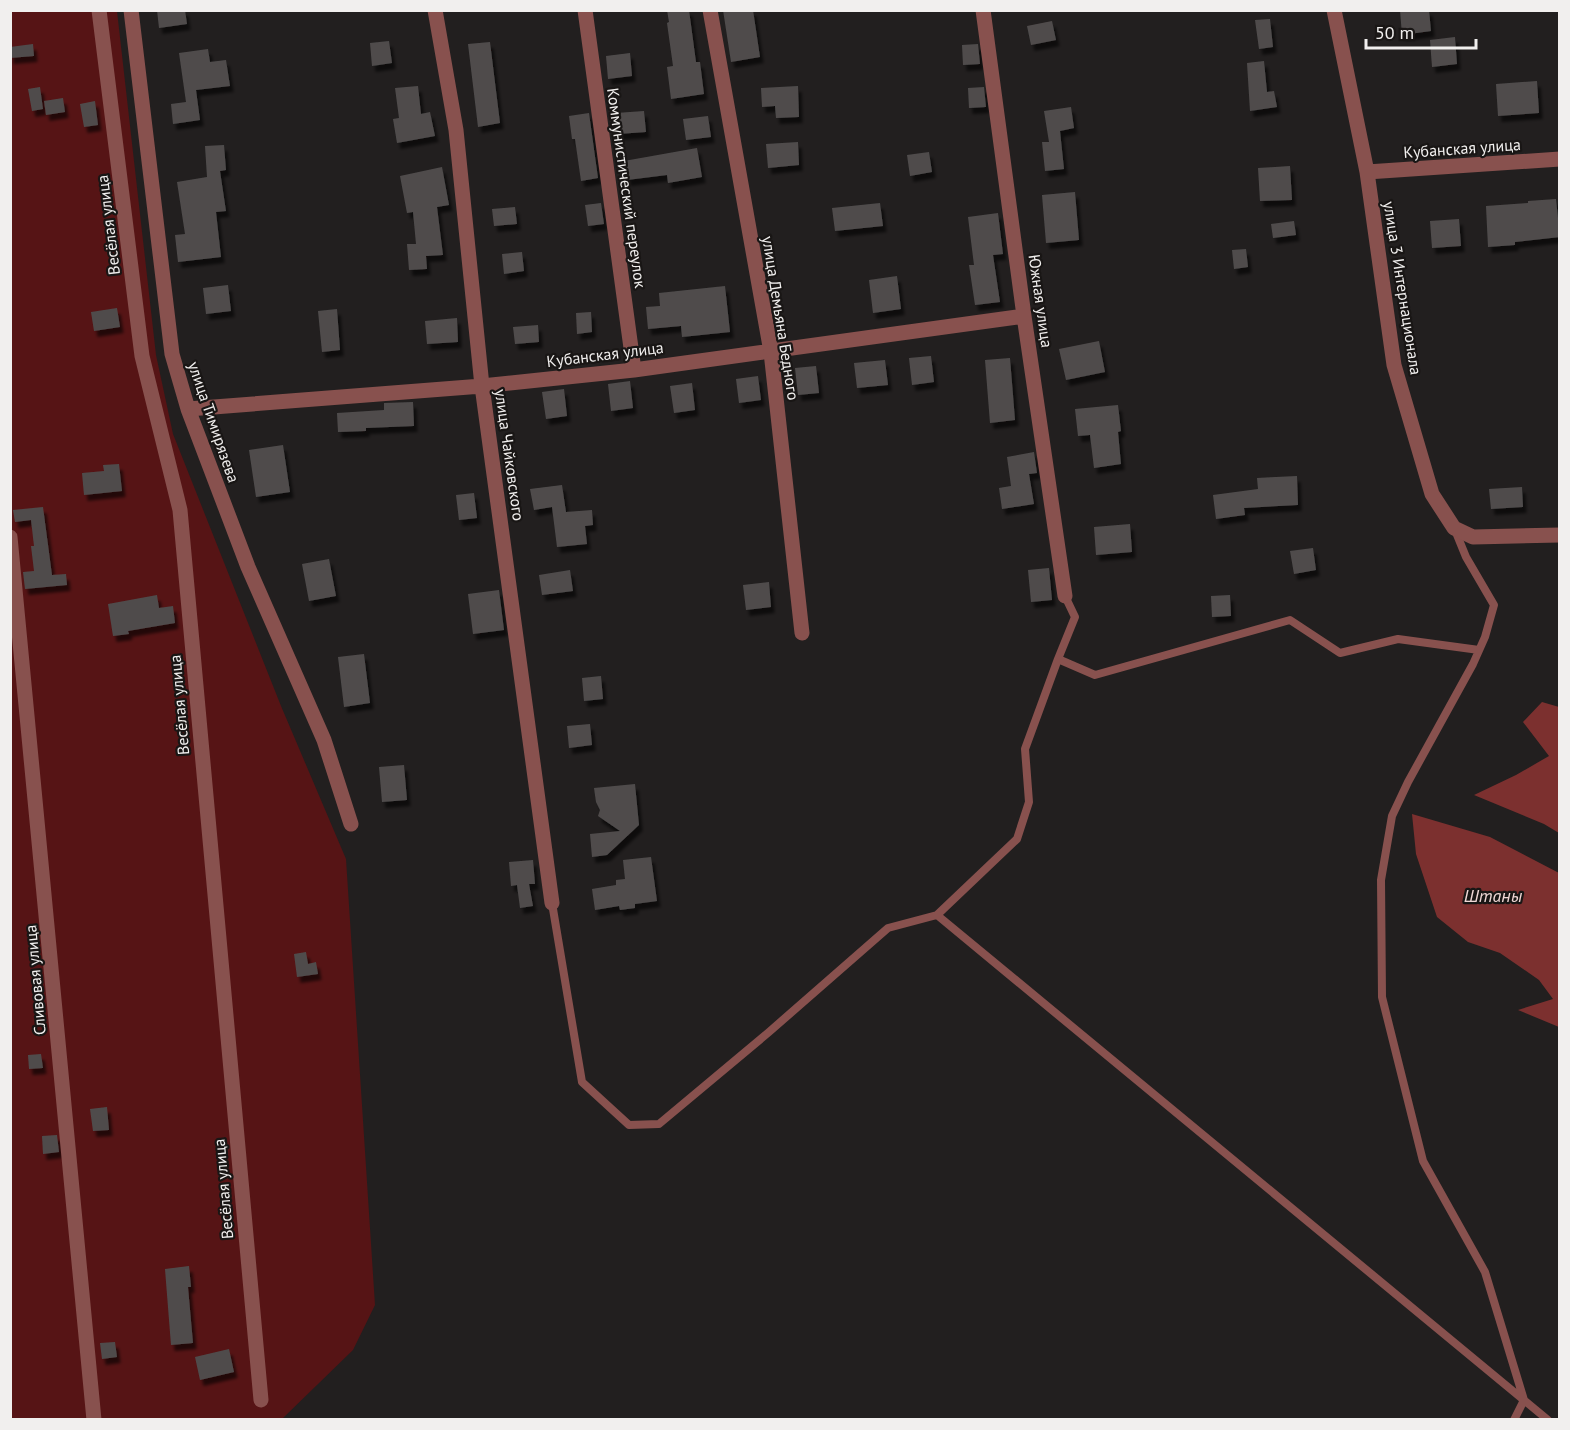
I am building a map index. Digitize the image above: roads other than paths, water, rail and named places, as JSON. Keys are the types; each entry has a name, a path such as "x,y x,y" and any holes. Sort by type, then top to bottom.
{"street":[{"name":"Весёлая улица","path":"99,10 142,356 180,510 261,1400"},
{"name":"улица Тимирязева","path":"131,10 172,354 188,409 248,567 324,740 351,824"},
{"name":"улица Чайковского","path":"435,10 456,130 482,386 552,903"},
{"name":"Коммунистический переулок","path":"585,10 634,370"},
{"name":"улица Демьяна Бедного","path":"710,10 771,352 802,633"},
{"name":"Южная улица","path":"983,10 1024,316 1065,596"},
{"name":"улица 3 Интернационала","path":"1334,10 1366,172 1394,365 1432,494 1454,528"},
{"name":"Кубанская улица","path":"1366,172 1560,159"},
{"name":"Кубанская улица","path":"188,409 482,386 634,370 1024,316"},
{"path":"1454,528 1473,537 1560,535"},
{"name":"Сливовая улица","path":"10,537 94,1419"}],"lane":[{"path":"1454,528 1466,557 1494,605 1485,638 1473,664 1408,782 1392,816 1381,880 1382,997 1423,1161 1485,1272 1524,1400 1514,1419"},
{"path":"552,903 582,1082 629,1125 659,1124 888,928 937,915 1017,839 1029,802 1025,749 1075,618 1065,596"},
{"path":"1058,659 1095,675 1290,620 1340,653 1398,639 1479,650"},
{"path":"937,915 1548,1419"}],"water":[{"path":"1542,702 1559,707 1559,833 1544,824 1474,795 1549,756 1523,722"},
{"name":"Штаны","path":"1412,814 1490,837 1559,873 1559,1027 1518,1010 1553,999 1539,980 1500,953 1468,942 1437,917 1416,854"}]}
